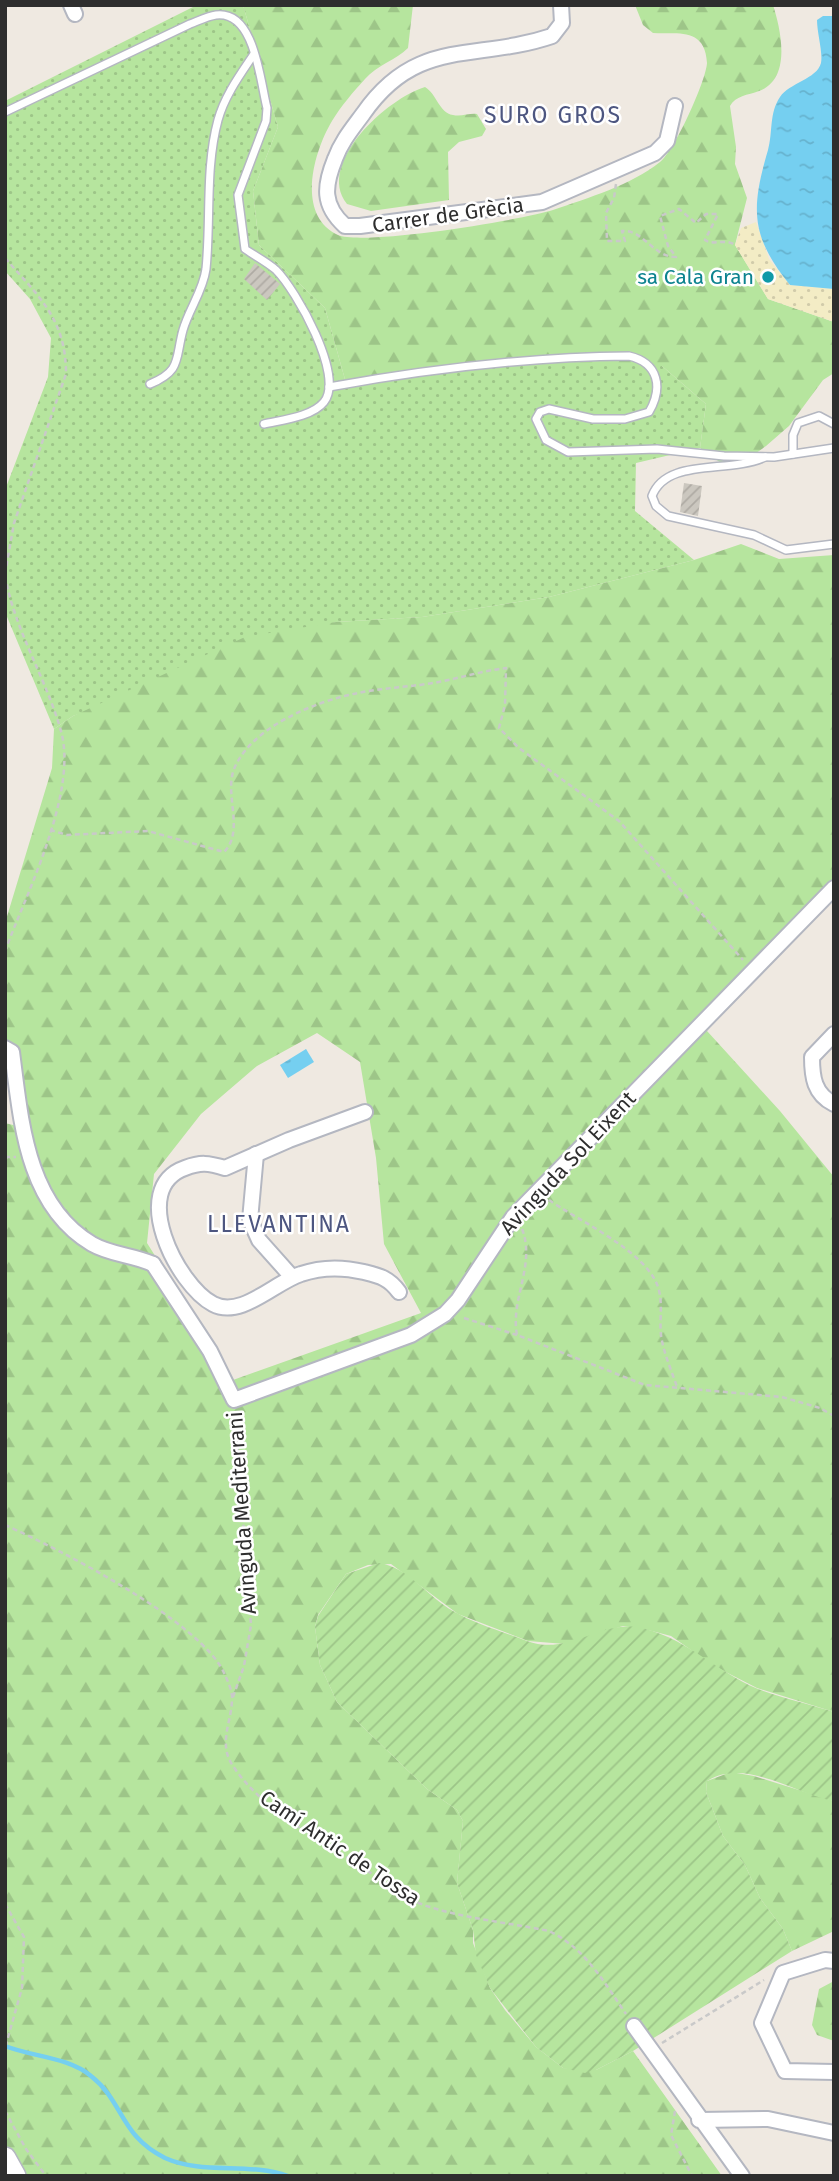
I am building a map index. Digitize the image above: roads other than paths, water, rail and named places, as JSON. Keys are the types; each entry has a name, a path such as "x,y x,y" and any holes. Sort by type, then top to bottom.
{"main road":[{"path":"5,2158 15,2176"}],"street":[{"name":"Carrer de Grècia","path":"561,5 562,23 552,36 424,61 402,72 376,95 339,147 326,182 326,201 332,214 345,226 425,220 542,202 654,153 667,141 675,106"},
{"name":"Avinguda Sol Eixent","path":"234,1399 411,1335 449,1310 513,1217 834,888"},
{"path":"834,1034 811,1057 811,1068 818,1091 834,1104"},
{"path":"5,1048 12,1052 22,1128 37,1179 59,1217 91,1243 114,1254 135,1256 153,1264 169,1251"},
{"path":"365,1112 225,1168 204,1162 180,1170 166,1180 159,1200 160,1221 169,1251 201,1297 218,1306 243,1304 292,1277 324,1269 348,1269 390,1279 399,1292"},
{"path":"256,1154 250,1220 259,1240 292,1277"},
{"name":"Avinguda Mediterrani","path":"153,1264 211,1351 234,1399"},
{"path":"834,1961 825,1960 783,1973 762,2022 785,2071 834,2072"},
{"path":"634,2025 699,2120 742,2176"},
{"path":"699,2120 768,2119 834,2133"}],"lane":[{"path":"5,112 190,24 218,14 235,19 246,28 267,108 266,121 238,195 245,249 274,268 301,306 313,328 329,387 324,401 311,410 264,424"},
{"path":"150,384 168,377 177,363 183,329 206,272 211,171 218,120 229,92 254,54"},
{"path":"329,387 406,373 485,364 629,356 646,364 659,384 657,398 649,412 625,419 593,419 549,409 540,412 536,419 546,440 568,452 657,449 724,456 768,456 834,448"},
{"path":"793,454 793,435 798,423 819,416 834,424"},
{"path":"768,456 734,467 671,473 657,483 652,496 656,506 668,516 754,535 786,550 834,544"}],"water":[{"path":"823,16 834,16 834,289 790,285 767,251 761,236 757,205 774,110 784,92 809,77 821,63 817,20"},
{"path":"306,1049 314,1062 288,1078 280,1065"}],"waterway":[{"path":"5,2046 61,2061 91,2076 102,2086 139,2140 165,2158 195,2166 258,2170 288,2176"}],"place":[{"name":"sa Cala Gran","path":"768,277"}],"district":[{"name":"SURO GROS","path":"553,115"},
{"name":"LLEVANTINA","path":"279,1224"}]}
